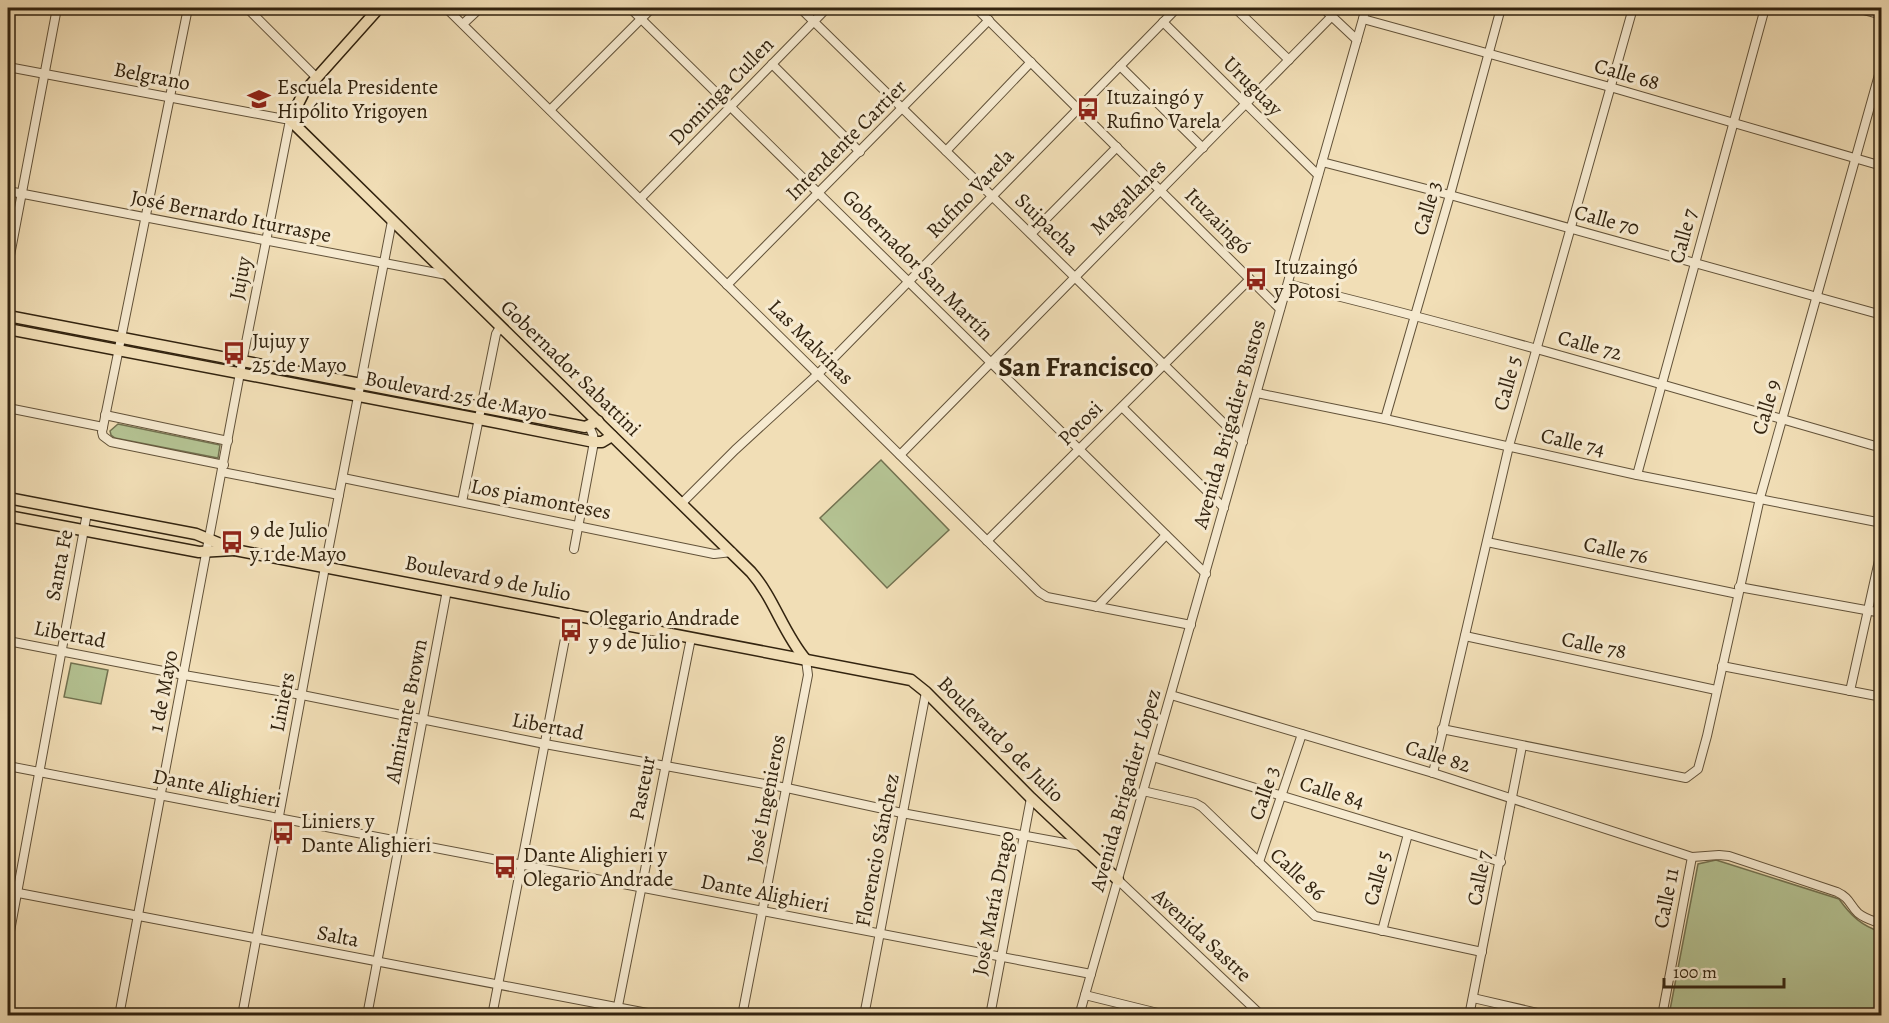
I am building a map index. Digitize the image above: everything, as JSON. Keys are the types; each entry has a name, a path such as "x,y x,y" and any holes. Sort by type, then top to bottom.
{"main road":[{"path":"290,120 297,102 316,77 379,8"},
{"name":"Gobernador Sabattini","path":"290,120 500,327 593,424 612,436 732,552 760,583 793,644 806,660"},
{"name":"Boulevard 25 de Mayo","path":"8,316 482,406 593,424"},
{"name":"Boulevard 25 de Mayo","path":"8,329 594,442"},
{"path":"594,442 602,442 612,436"},
{"name":"Boulevard 9 de Julio","path":"8,498 210,538 235,550 911,680 1118,880"},
{"name":"Boulevard 9 de Julio","path":"8,516 207,553 235,550"}],"street":[{"path":"8,266 57,8"},
{"path":"188,8 105,415 104,436 111,442 339,495"},
{"path":"247,8 316,77"},
{"name":"Las Malvinas","path":"447,8 1039,592 1047,597 1191,625"},
{"path":"463,24 480,8"},
{"name":"Gobernador San Martín","path":"630,8 1206,574"},
{"path":"550,110 652,8"},
{"name":"Suipacha","path":"800,8 1243,442"},
{"name":"Dominga Cullen","path":"640,199 827,8"},
{"name":"Ituzaingó","path":"976,8 1280,309"},
{"name":"Rufino Varela","path":"682,502 818,374 1177,8"},
{"path":"1235,8 1289,60"},
{"path":"1323,8 1357,40"},
{"name":"Avenida Brigadier Bustos","path":"1206,574 1366,8"},
{"name":"Calle 3","path":"1385,419 1501,8"},
{"name":"Calle 5","path":"1433,773 1509,446 1633,8"},
{"name":"Calle 7","path":"1637,475 1765,8"},
{"path":"1857,8 1881,15"},
{"name":"Magallanes","path":"900,455 1332,16"},
{"name":"Calle 68","path":"1363,19 1610,87 1881,166"},
{"name":"Intendente Cartier","path":"727,285 989,20"},
{"name":"Uruguay","path":"1163,22 1318,175"},
{"path":"946,151 1031,62"},
{"path":"772,64 860,152"},
{"name":"Calle 9","path":"1522,746 1686,778 1698,769 1780,419 1881,64"},
{"path":"1120,66 1203,148"},
{"name":"Belgrano","path":"8,67 290,120"},
{"name":"Jujuy","path":"240,373 290,120"},
{"path":"1031,234 1117,147"},
{"name":"Calle 70","path":"1322,162 1450,195 1881,315"},
{"name":"José Bernardo Iturraspe","path":"8,191 447,275"},
{"name":"Liniers","path":"242,1016 392,221"},
{"name":"Potosi","path":"987,541 1250,279"},
{"name":"Calle 72","path":"1288,284 1414,314 1662,383 1881,448"},
{"path":"462,502 496,334 500,327"},
{"name":"1 de Mayo","path":"119,1016 240,373"},
{"name":"Calle 74","path":"1257,393 1637,475 1881,523"},
{"path":"1122,407 1224,508"},
{"path":"8,408 103,427"},
{"path":"105,415 228,441"},
{"path":"574,549 594,442 593,424"},
{"name":"Los piamonteses","path":"343,478 714,554 732,552"},
{"name":"Santa Fe","path":"8,942 87,513"},
{"path":"1097,607 1166,535"},
{"name":"Calle 76","path":"1487,542 1739,590 1881,613"},
{"path":"1850,691 1881,547"},
{"name":"Avenida Brigadier López","path":"1079,1016 1206,574"},
{"name":"Almirante Brown","path":"367,1016 447,590"},
{"path":"492,1016 570,613"},
{"name":"Calle 78","path":"1465,636 1716,690"},
{"name":"Pasteur","path":"617,1011 691,638"},
{"name":"Libertad","path":"8,640 1081,846"},
{"name":"José Ingenieros","path":"742,1016 808,675 806,660"},
{"path":"1722,666 1881,697"},
{"name":"Florencio Sánchez","path":"864,1016 926,692"},
{"name":"Calle 82","path":"1171,695 1433,773 1692,857"},
{"path":"1443,729 1522,746"},
{"name":"Calle 3","path":"1259,862 1302,734"},
{"name":"Calle 7","path":"1469,1016 1522,746"},
{"name":"Calle 84","path":"1153,757 1501,862"},
{"name":"Dante Alighieri","path":"8,766 1091,974"},
{"name":"Calle 86","path":"1143,791 1195,803 1202,807 1315,916 1482,952"},
{"name":"José María Drago","path":"990,1016 1031,798"},
{"name":"Calle 5","path":"1382,931 1408,834"},
{"path":"1692,857 1729,856 1837,892 1846,896 1858,913 1881,924"},
{"name":"Calle 11","path":"1662,1016 1692,857"},
{"name":"Avenida Sastre","path":"1118,880 1262,1016"},
{"name":"Salta","path":"8,891 498,985 617,1011 663,1016"},
{"path":"1085,995 1170,1016"},
{"path":"1473,998 1551,1016"}],"green space":[{"path":"118,424 220,445 218,458 115,438 110,431"},
{"path":"881,460 949,530 887,588 820,518"},
{"path":"71,663 108,670 101,704 64,697"},
{"path":"1716,860 1839,899 1857,920 1881,932 1881,1015 1669,1015 1698,864"}],"place":[{"name":"Escuela Presidente Hipólito Yrigoyen","path":"259,99"},
{"name":"Ituzaingó y Rufino Varela","path":"1088,109"},
{"name":"Ituzaingó y Potosi","path":"1256,279"},
{"name":"Jujuy y 25 de Mayo","path":"234,353"},
{"name":"9 de Julio y 1 de Mayo","path":"232,542"},
{"name":"Olegario Andrade y 9 de Julio","path":"571,630"},
{"name":"Liniers y Dante Alighieri","path":"283,833"},
{"name":"Dante Alighieri y Olegario Andrade","path":"505,867"}],"district":[{"name":"San Francisco","path":"1076,367"}]}
